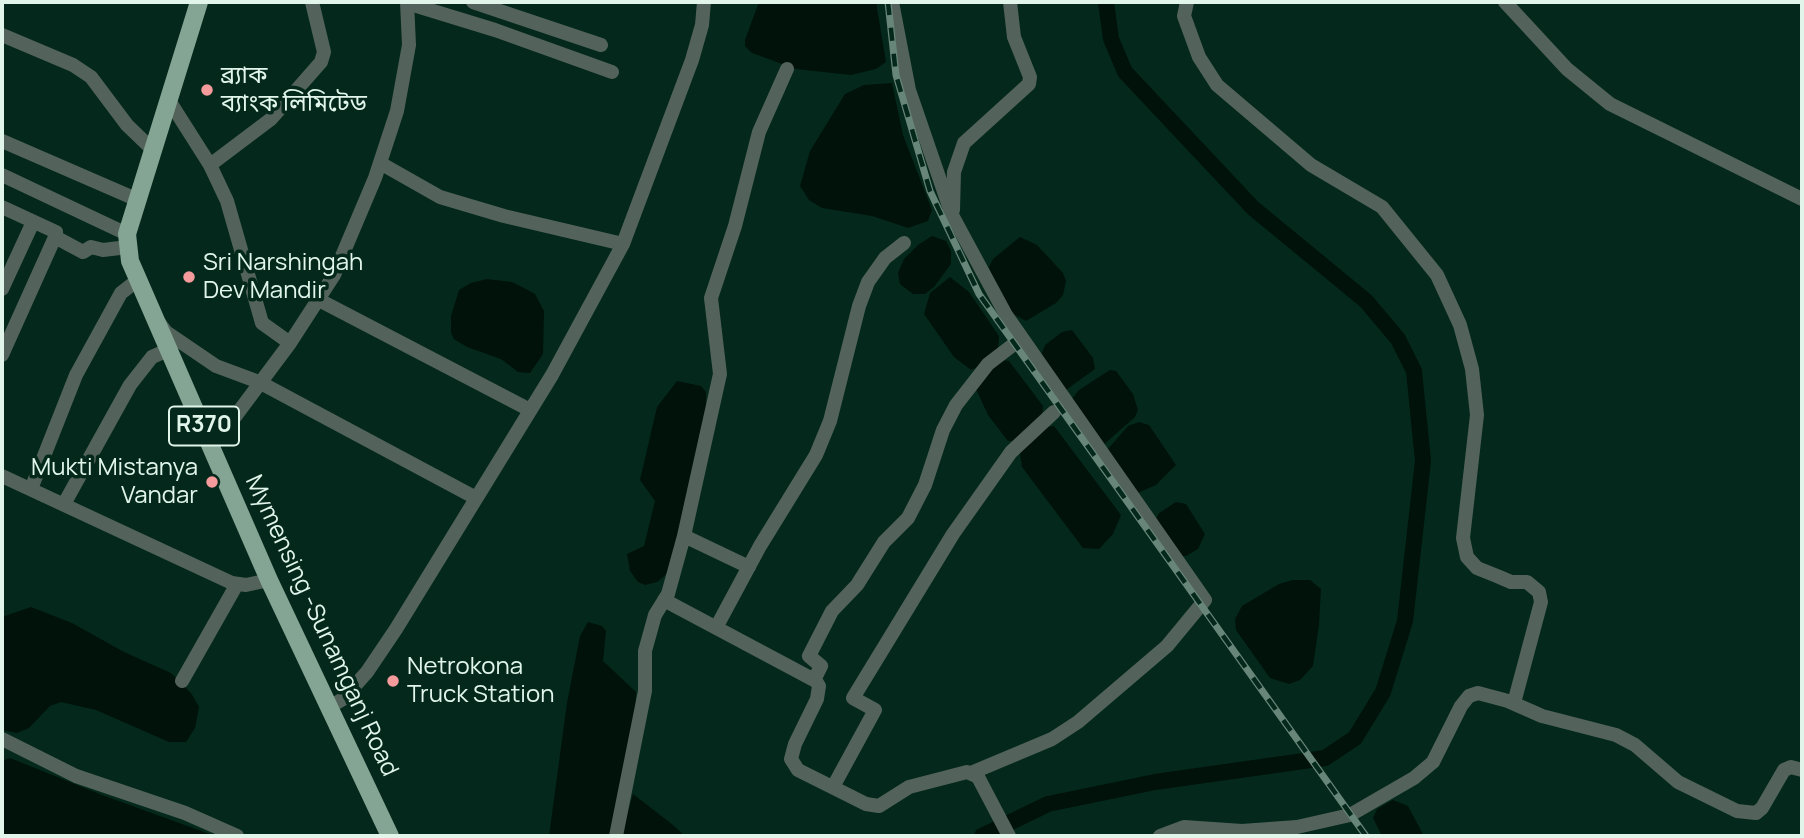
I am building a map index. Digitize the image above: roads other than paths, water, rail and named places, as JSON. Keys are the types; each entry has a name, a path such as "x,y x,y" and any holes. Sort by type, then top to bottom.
{"main road":[{"path":"127,241 199,2"},
{"name":"Mymensing -Sunamganj Road","path":"127,241 139,279 269,580 331,706 390,836"}],"street":[{"path":"210,165 271,119 321,62 324,52 312,2"},
{"path":"473,2 601,45"},
{"path":"331,706 343,699 367,672 530,410 623,244 692,60 702,25 704,2"},
{"path":"664,600 814,680 819,691 794,744 791,759 798,770 866,804 879,806 909,787 959,772 974,775 1052,739 1078,722 1167,646 1205,600 1022,338 951,215 909,90 892,2"},
{"path":"951,215 955,205 954,172 964,142 1030,84 1030,77 1014,37 1010,2"},
{"path":"1187,2 1184,16 1191,37 1199,57 1217,85 1311,165 1382,207 1437,275 1460,324 1472,369 1477,415 1463,538 1467,557 1477,568 1504,579 1527,582 1539,592 1541,602 1514,704"},
{"path":"1506,2 1567,69 1609,104 1802,199"},
{"path":"210,441 228,426 290,343 334,275 380,163 406,76 407,3 495,30 612,72"},
{"path":"2,35 73,65 91,77 127,125 154,151"},
{"path":"616,836 645,691 645,651 684,536 720,374 711,298 735,226 759,132 788,69"},
{"path":"170,102 210,165 236,226 261,323 290,343"},
{"path":"2,141 138,200"},
{"path":"380,163 440,197 504,216 623,244"},
{"path":"2,176 127,241"},
{"path":"2,207 56,232 2,355"},
{"path":"2,289 33,222"},
{"path":"55,237 83,253 91,247 106,250 127,241"},
{"path":"717,626 816,455 830,421 859,306 868,282 885,258 904,243"},
{"path":"31,489 76,375 121,293 139,279"},
{"path":"319,300 530,410"},
{"path":"159,323 166,332 205,360 259,382 476,498"},
{"path":"814,680 821,666 809,656 832,611 857,585 884,542 908,518 925,485 943,430 956,405 988,364 1022,338"},
{"path":"64,505 130,385 152,357 170,349"},
{"path":"833,787 875,710 853,698 953,534 1011,452 1054,412"},
{"path":"2,475 237,584 269,580"},
{"path":"684,536 749,567"},
{"path":"182,681 237,584"},
{"path":"1160,836 1184,827 1200,832 1242,831 1297,827 1350,815 1414,778 1433,762 1469,696 1478,693 1542,716 1616,735 1634,745 1678,782 1737,811 1756,813 1762,808 1784,771 1791,767 1802,770"},
{"path":"2,738 76,776 185,813 237,836"},
{"path":"974,775 1009,836"}],"waterway":[{"path":"982,836 1048,804 1155,782 1325,758 1355,738 1383,692 1405,621 1423,461 1414,371 1398,339 1366,301 1253,208 1125,72 1111,39 1106,2"}],"railway":[{"path":"888,2 896,75 930,191 979,294 1366,836"}],"place":[{"name":"ব্র্যাক ব্যাংক লিমিটেড","path":"207,90"},
{"name":"Sri Narshingah Dev Mandir","path":"189,277"},
{"name":"Mukti Mistanya Vandar","path":"212,482"},
{"name":"Netrokona Truck Station","path":"393,681"}]}
